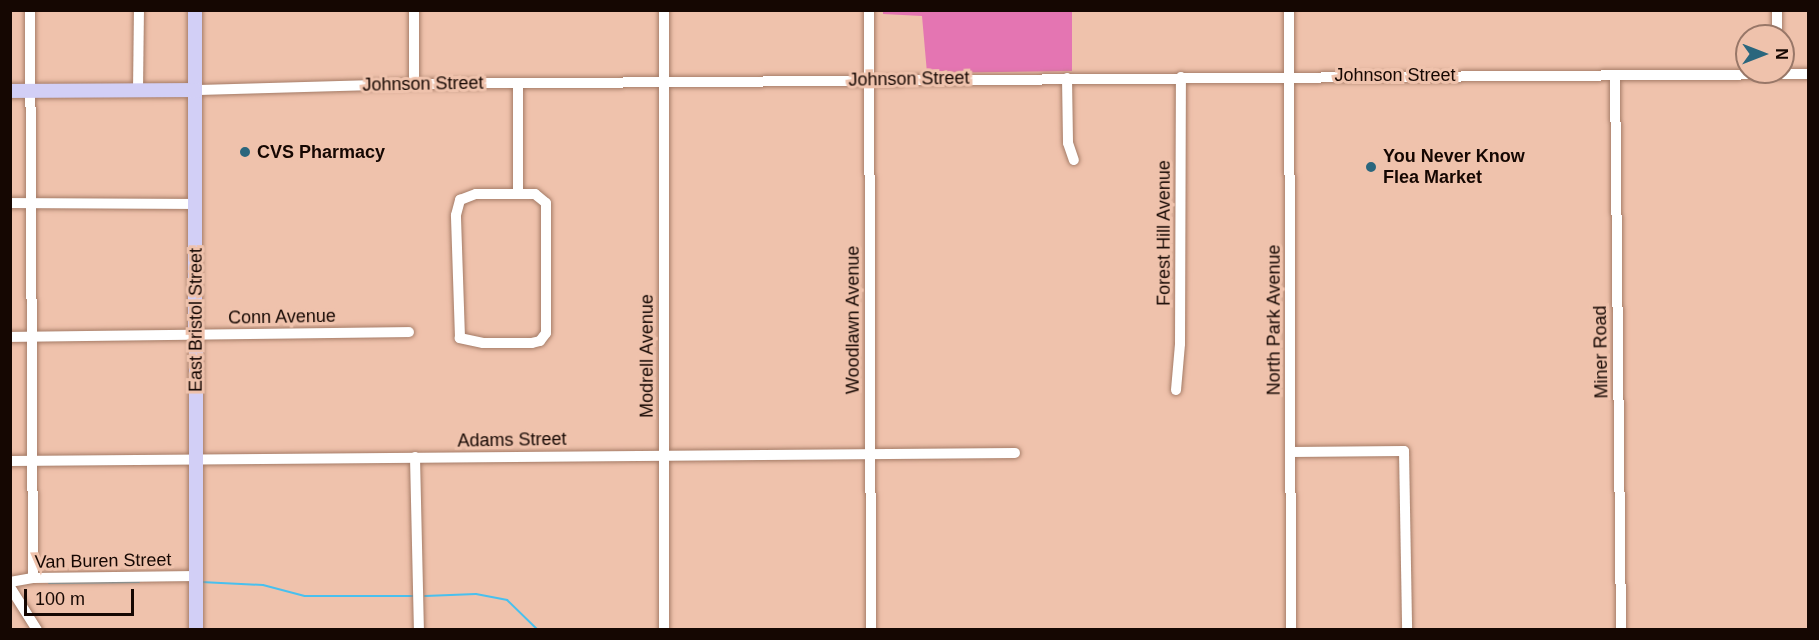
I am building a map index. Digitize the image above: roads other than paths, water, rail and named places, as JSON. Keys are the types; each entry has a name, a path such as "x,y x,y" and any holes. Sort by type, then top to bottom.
{"main road":[{"name":"East Bristol Street","path":"195,10 196,630"},
{"name":"Johnson Street","path":"10,91 195,90"}],"street":[{"path":"30,10 33,578"},
{"path":"138,90 139,10"},
{"path":"414,10 414,84"},
{"name":"Modrell Avenue","path":"664,10 664,630"},
{"name":"Woodlawn Avenue","path":"869,10 871,630"},
{"name":"North Park Avenue","path":"1289,10 1291,630"},
{"name":"Johnson Street","path":"195,90 414,84 1735,74"},
{"name":"Miner Road","path":"1615,75 1621,630"},
{"name":"Forest Hill Avenue","path":"1176,390 1180,344 1181,77"},
{"path":"1067,78 1068,143 1074,160"},
{"path":"518,83 518,194"},
{"path":"518,194 535,194 546,203 546,333 532,343 472,342 460,338 457,328 457,206 466,196 518,194"},
{"path":"10,203 196,204"},
{"name":"Conn Avenue","path":"10,337 409,332"},
{"path":"1291,452 1404,451 1407,630"},
{"name":"Adams Street","path":"10,461 1014,453"},
{"path":"415,457 419,630"},
{"name":"Van Buren Street","path":"10,582 33,578 196,576"},
{"path":"10,587 37,630"}],"waterway":[{"path":"49,583 139,582"},
{"path":"201,582 263,585 305,596 413,596"},
{"path":"425,596 476,594 507,600 538,630"}],"place":[{"name":"CVS Pharmacy","path":"245,152"},
{"name":"You Never Know Flea Market","path":"1371,167"}]}
